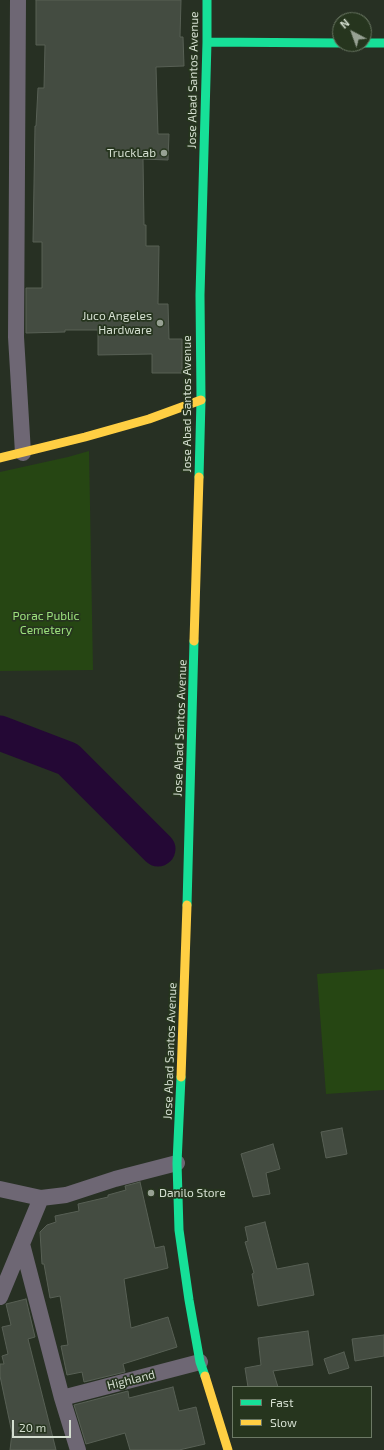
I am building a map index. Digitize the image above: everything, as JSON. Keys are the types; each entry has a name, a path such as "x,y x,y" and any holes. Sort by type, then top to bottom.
{"main road":[{"name":"Jose Abad Santos Avenue","path":"207,0 200,295 201,400 184,1009 176,1163 179,1230 200,1362 228,1450"},
{"path":"207,42 332,43"},
{"path":"372,43 384,43"},
{"path":"0,458 142,421 201,400"}],"street":[{"path":"18,0 16,337 23,453"},
{"path":"0,1189 41,1198 66,1195 115,1179 176,1163"},
{"path":"0,1297 41,1198"},
{"path":"22,1244 62,1398 78,1450"},
{"name":"Highland","path":"62,1398 200,1362"}],"green space":[{"name":"Porac Public Cemetery","path":"89,451 93,670 0,671 0,472"},
{"path":"384,969 384,1090 326,1094 317,974"}],"building":[{"path":"36,0 181,0 180,37 183,37 184,66 156,67 158,134 169,134 168,160 143,159 144,225 146,225 146,246 159,246 158,304 168,304 169,339 182,339 182,373 152,373 152,354 98,355 98,330 65,330 65,332 26,333 26,288 42,288 42,242 33,242 35,126 38,88 44,88 45,45 36,45"},
{"path":"342,1128 347,1154 326,1158 321,1132"},
{"path":"273,1144 280,1169 266,1173 270,1194 253,1197 241,1154"},
{"path":"140,1182 155,1248 164,1246 168,1268 124,1279 131,1328 168,1317 177,1347 123,1364 125,1372 84,1382 82,1372 67,1375 61,1346 68,1345 60,1296 50,1298 44,1264 42,1264 40,1232 47,1225 56,1222 55,1216 79,1211 78,1204 108,1197 108,1195 126,1190 125,1186"},
{"path":"265,1222 277,1269 308,1263 314,1295 258,1306 252,1274 254,1273 245,1242 248,1241 245,1227"},
{"path":"26,1299 35,1337 28,1339 56,1450 10,1450 12,1433 0,1376 0,1364 4,1364 2,1356 8,1354 2,1327 11,1325 6,1304"},
{"path":"308,1331 313,1365 273,1371 278,1386 248,1386 245,1368 261,1365 258,1338"},
{"path":"384,1335 384,1356 355,1361 352,1339"},
{"path":"344,1352 349,1368 329,1374 324,1359"},
{"path":"173,1387 179,1411 196,1407 205,1444 179,1450 130,1450 125,1433 86,1444 74,1405 128,1391 129,1398"}],"waterway":[{"path":"0,733 68,759 158,849"}],"traffic: fast":[{"path":"207,0 207,42 332,43"},
{"path":"199,477 201,400 200,295 207,42"},
{"path":"372,43 384,43"},
{"path":"187,905 194,641"},
{"path":"181,1077 177,1163 179,1230 200,1362 205,1376"}],"traffic: slow":[{"path":"0,458 85,437 149,419 201,400"},
{"path":"194,641 199,477"},
{"path":"181,1077 187,905"},
{"path":"205,1376 228,1450"}],"place":[{"name":"TruckLab","path":"164,153"},
{"name":"Juco Angeles Hardware","path":"160,323"},
{"name":"Danilo Store","path":"151,1193"}]}
